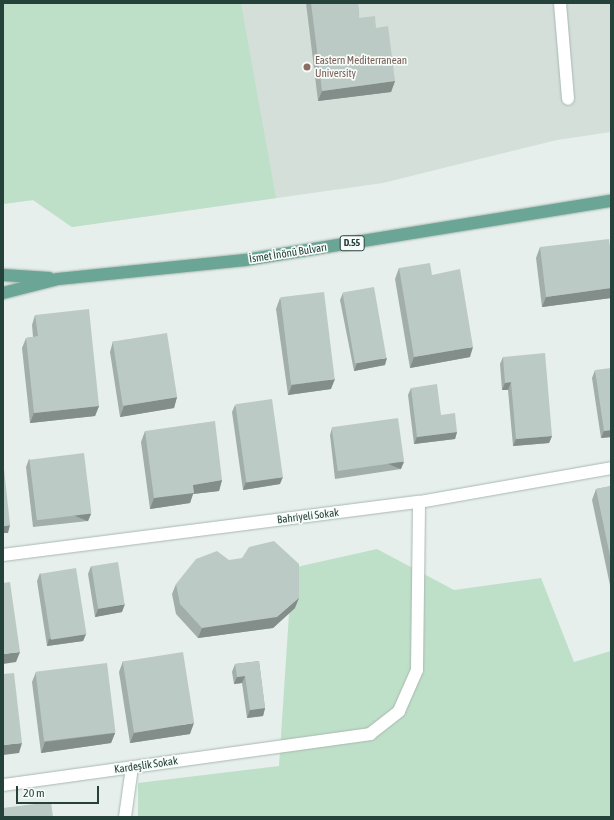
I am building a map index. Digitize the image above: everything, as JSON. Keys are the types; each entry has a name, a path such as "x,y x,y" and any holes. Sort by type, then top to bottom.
{"main road":[{"name":"İsmet İnönü Bulvarı","path":"3,293 58,279 245,260 611,201"},
{"name":"İsmet İnönü Bulvarı","path":"3,275 58,279"}],"street":[{"path":"560,3 568,99"},
{"name":"Bahriyeli Sokak","path":"3,555 419,502 611,468"},
{"name":"Kardeşlik Sokak","path":"3,785 370,734 399,711 417,670 419,502"},
{"path":"125,817 132,767"}],"shaded area":[{"name":"Eastern Mediterranean University","path":"3,3 611,3 611,132 557,140 383,183 72,227 33,200 3,204"}],"green space":[{"path":"3,3 241,3 276,198 72,227 33,200 3,204"},
{"path":"377,549 454,590 541,578 574,662 611,651 611,817 138,817 138,783 279,766 292,568"}],"building":[{"path":"311,3 358,3 359,18 375,16 376,28 388,26 395,81 322,91"},
{"path":"609,239 611,254 611,288 546,297 540,247"},
{"path":"430,263 432,275 460,269 473,347 414,357 399,268"},
{"path":"374,287 387,358 355,363 342,293"},
{"path":"324,292 335,379 291,385 280,297"},
{"path":"89,309 99,406 34,413 26,338 38,336 35,315"},
{"path":"167,333 177,397 123,406 113,342"},
{"path":"545,353 552,436 516,439 511,382 505,383 503,357"},
{"path":"611,368 611,430 604,431 595,370"},
{"path":"437,384 441,415 455,413 457,432 417,437 411,388"},
{"path":"272,399 283,477 246,482 235,404"},
{"path":"398,418 404,462 338,471 332,427"},
{"path":"215,421 222,480 193,485 194,493 154,498 145,431"},
{"path":"84,453 91,514 37,520 29,460"},
{"path":"3,459 10,525 3,526"},
{"path":"611,486 611,561 596,489"},
{"path":"274,541 299,564 299,598 277,617 202,628 180,604 176,584 196,559 217,551 229,560 242,558 249,547"},
{"path":"118,562 125,604 98,609 91,566"},
{"path":"76,568 86,634 51,640 40,574"},
{"path":"10,582 20,652 3,654 3,583"},
{"path":"183,652 194,723 134,733 123,662"},
{"path":"259,661 265,708 250,710 245,676 237,677 235,664"},
{"path":"107,663 116,732 44,741 36,672"},
{"path":"14,673 22,743 3,745 3,674"},
{"path":"51,802 53,817 3,817 3,808"}],"place":[{"name":"Eastern Mediterranean University","path":"307,67"}]}
